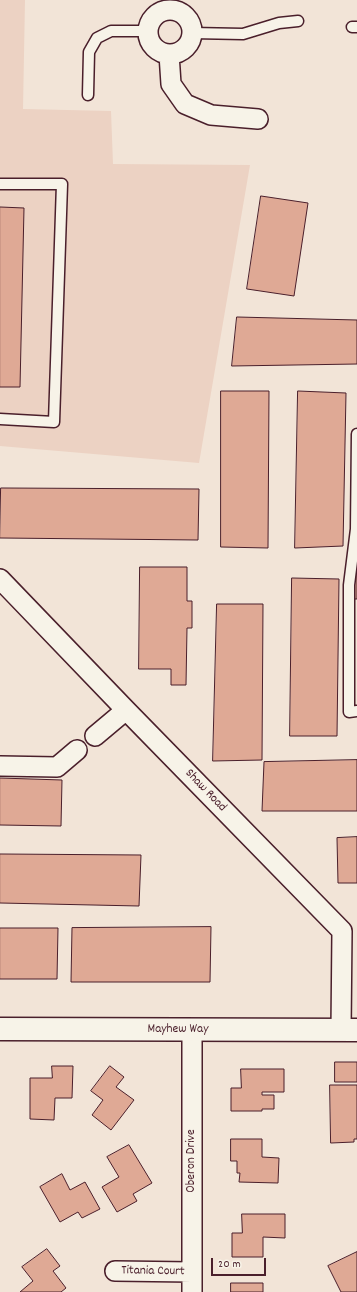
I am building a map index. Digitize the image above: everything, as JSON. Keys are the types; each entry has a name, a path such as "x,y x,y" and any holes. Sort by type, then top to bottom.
{"street":[{"path":"170,5 186,17 190,24 192,33 190,41 185,48 178,52 169,54 161,52 154,47 149,40 148,31 150,23 155,16 170,5"},
{"path":"169,54 171,84 185,104 211,115 258,119"},
{"name":"Shaw Road","path":"0,579 342,931 349,1030"},
{"path":"95,736 126,710"},
{"path":"0,766 57,766 77,750"},
{"name":"Mayhew Way","path":"0,1029 349,1030"},
{"name":"Oberon Drive","path":"192,1030 192,1292"},
{"name":"Titania Court","path":"115,1271 192,1272"}],"lane":[{"path":"192,33 244,34 279,23 298,22"},
{"path":"88,95 89,52 97,38 111,31 148,31"},
{"path":"0,184 62,184 54,422 0,419"},
{"path":"357,434 356,529 349,585 349,712 357,711"},
{"path":"77,750 95,736"}],"shaded area":[{"path":"0,0 25,0 23,109 111,111 113,164 250,165 199,463 0,446"}],"building":[{"path":"261,196 308,203 294,296 247,289"},
{"path":"0,207 24,208 20,387 0,387"},
{"path":"237,317 357,320 357,364 232,366"},
{"path":"221,391 269,391 268,548 221,547"},
{"path":"298,391 346,393 343,546 295,548"},
{"path":"1,488 199,489 198,540 0,538"},
{"path":"356,553 357,599 354,599"},
{"path":"140,567 187,567 187,601 192,601 192,628 187,628 186,685 171,685 171,669 139,669"},
{"path":"292,578 339,579 337,736 290,736"},
{"path":"217,604 263,604 262,760 213,761"},
{"path":"357,760 357,811 262,811 264,762"},
{"path":"0,778 62,780 61,826 0,825"},
{"path":"357,837 357,883 338,883 337,838"},
{"path":"0,854 141,855 139,906 0,903"},
{"path":"211,927 210,982 71,982 72,928"},
{"path":"0,928 58,928 57,979 0,979"},
{"path":"335,1062 357,1062 357,1082 335,1082"},
{"path":"52,1066 73,1066 72,1098 55,1098 54,1120 30,1119 30,1078 52,1078"},
{"path":"110,1066 124,1077 116,1087 134,1100 111,1130 92,1115 103,1100 91,1091"},
{"path":"241,1069 284,1069 284,1092 262,1092 262,1095 274,1095 274,1109 262,1109 262,1111 231,1111 231,1088 241,1088"},
{"path":"330,1085 357,1085 357,1139 354,1139 354,1142 331,1143"},
{"path":"231,1139 262,1139 262,1157 279,1158 278,1183 239,1182 240,1173 237,1173 237,1161 231,1161"},
{"path":"129,1145 152,1183 133,1194 137,1201 117,1212 102,1187 119,1177 107,1157"},
{"path":"62,1174 70,1190 85,1182 100,1209 82,1218 78,1212 60,1222 40,1187"},
{"path":"242,1214 285,1214 285,1238 263,1237 263,1257 232,1257 232,1233 242,1233"},
{"path":"47,1249 60,1266 53,1271 66,1288 61,1292 20,1292 33,1281 22,1267"},
{"path":"357,1252 357,1292 341,1292 328,1266"},
{"path":"231,1283 263,1283 263,1292 231,1292"}]}
